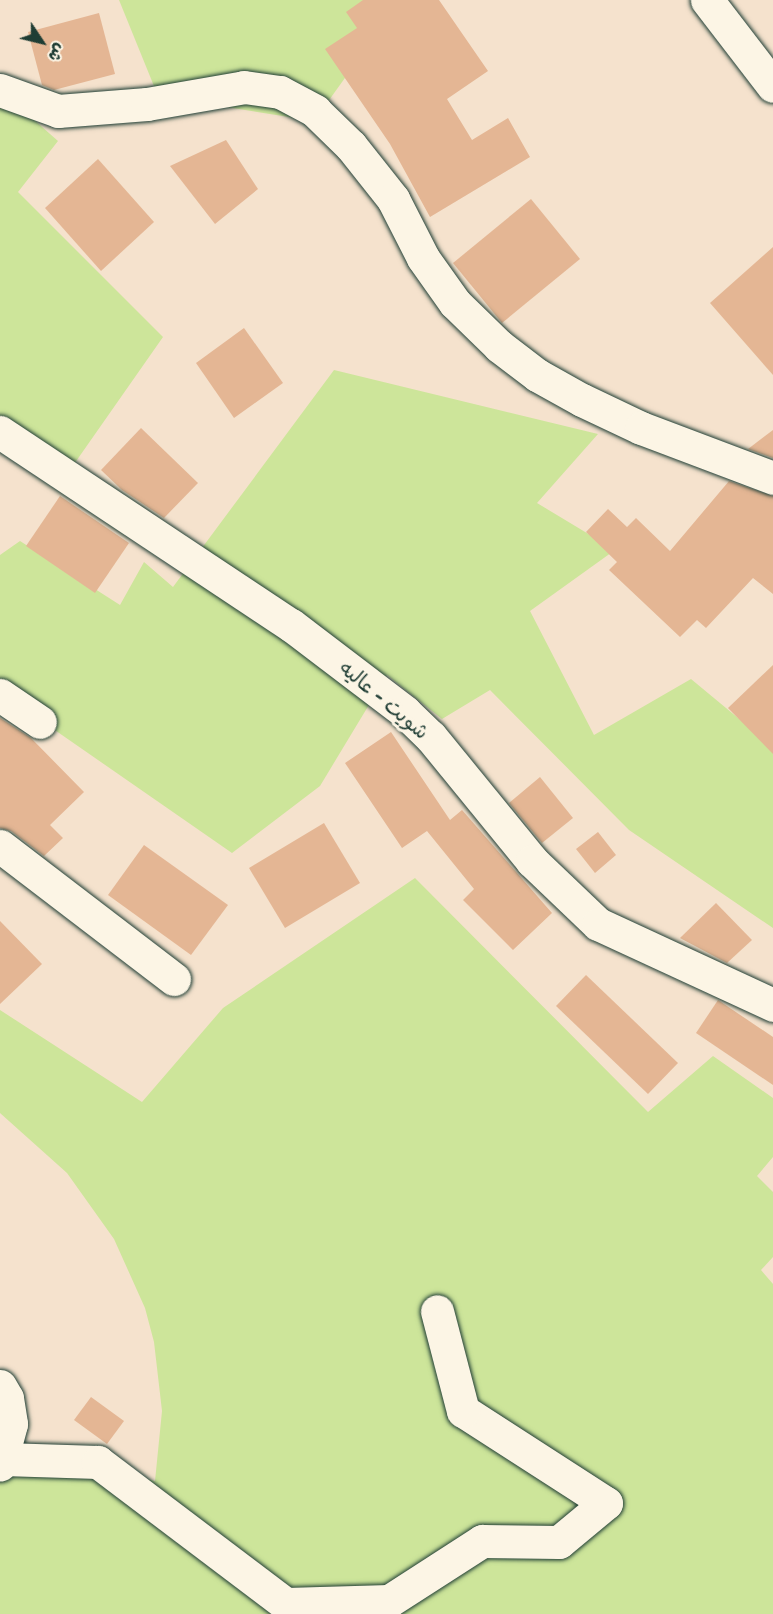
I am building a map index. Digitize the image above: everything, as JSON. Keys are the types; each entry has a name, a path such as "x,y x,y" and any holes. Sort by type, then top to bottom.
{"street":[{"path":"707,0 773,86"},
{"path":"0,90 58,111 147,104 244,87 280,92 315,111 351,146 393,199 423,258 455,303 499,346 537,375 582,400 641,428 773,478"},
{"name":"شويت - عاليه","path":"0,432 291,625 405,712 431,737 532,861 598,924 773,1005"},
{"path":"0,695 40,722"},
{"path":"0,846 174,979"},
{"path":"0,1386 7,1398 11,1424 1,1462 99,1462 286,1604 389,1601 482,1541 559,1542 606,1503 463,1411 437,1311"}],"green space":[{"path":"119,0 401,0 314,121 158,96"},
{"path":"0,90 58,141 18,192 163,337 65,477 0,436"},
{"path":"334,370 598,434 537,503 615,550 530,611 594,735 691,679 773,747 773,928 629,830 490,690 442,719 387,675 320,786 232,853 0,692 0,555 20,541 120,605 144,562 173,587"},
{"path":"415,878 648,1112 713,1056 773,1098 773,1157 757,1176 773,1192 773,1257 761,1270 773,1284 773,1614 0,1614 0,1472 120,1473 155,1481 162,1411 154,1342 145,1308 114,1239 67,1173 0,1113 0,1010 142,1102 223,1008"}],"building":[{"path":"363,0 439,0 488,71 447,99 472,140 508,118 530,157 430,217 390,144 325,49 357,28 346,12"},
{"path":"99,13 115,74 54,90 42,85 28,32"},
{"path":"226,140 258,189 215,224 170,166"},
{"path":"98,159 154,222 101,271 45,208"},
{"path":"531,199 580,259 502,323 453,263"},
{"path":"773,247 773,375 710,303"},
{"path":"244,328 283,383 234,418 196,363"},
{"path":"141,428 198,483 164,518 122,490 101,470"},
{"path":"773,430 773,458 748,449"},
{"path":"729,481 773,496 773,594 753,578 706,628 697,620 680,637 609,570 617,562 586,532 608,509 627,527 636,518 670,551"},
{"path":"60,496 129,543 95,593 26,546"},
{"path":"773,665 773,754 728,708"},
{"path":"0,718 31,738 84,792 50,825 63,838 44,856 11,831 0,828"},
{"path":"391,732 450,820 462,810 552,913 513,950 463,900 474,889 427,831 402,848 345,763"},
{"path":"540,777 573,818 542,843 509,803"},
{"path":"324,823 360,883 285,928 249,868"},
{"path":"598,832 616,855 595,873 576,849"},
{"path":"144,845 228,905 191,955 108,895"},
{"path":"716,903 752,940 727,963 680,938"},
{"path":"0,921 42,964 0,1004"},
{"path":"586,975 678,1063 648,1094 556,1006"},
{"path":"718,1000 773,1037 773,1085 696,1033"},
{"path":"91,1397 124,1421 107,1444 74,1420"}]}
